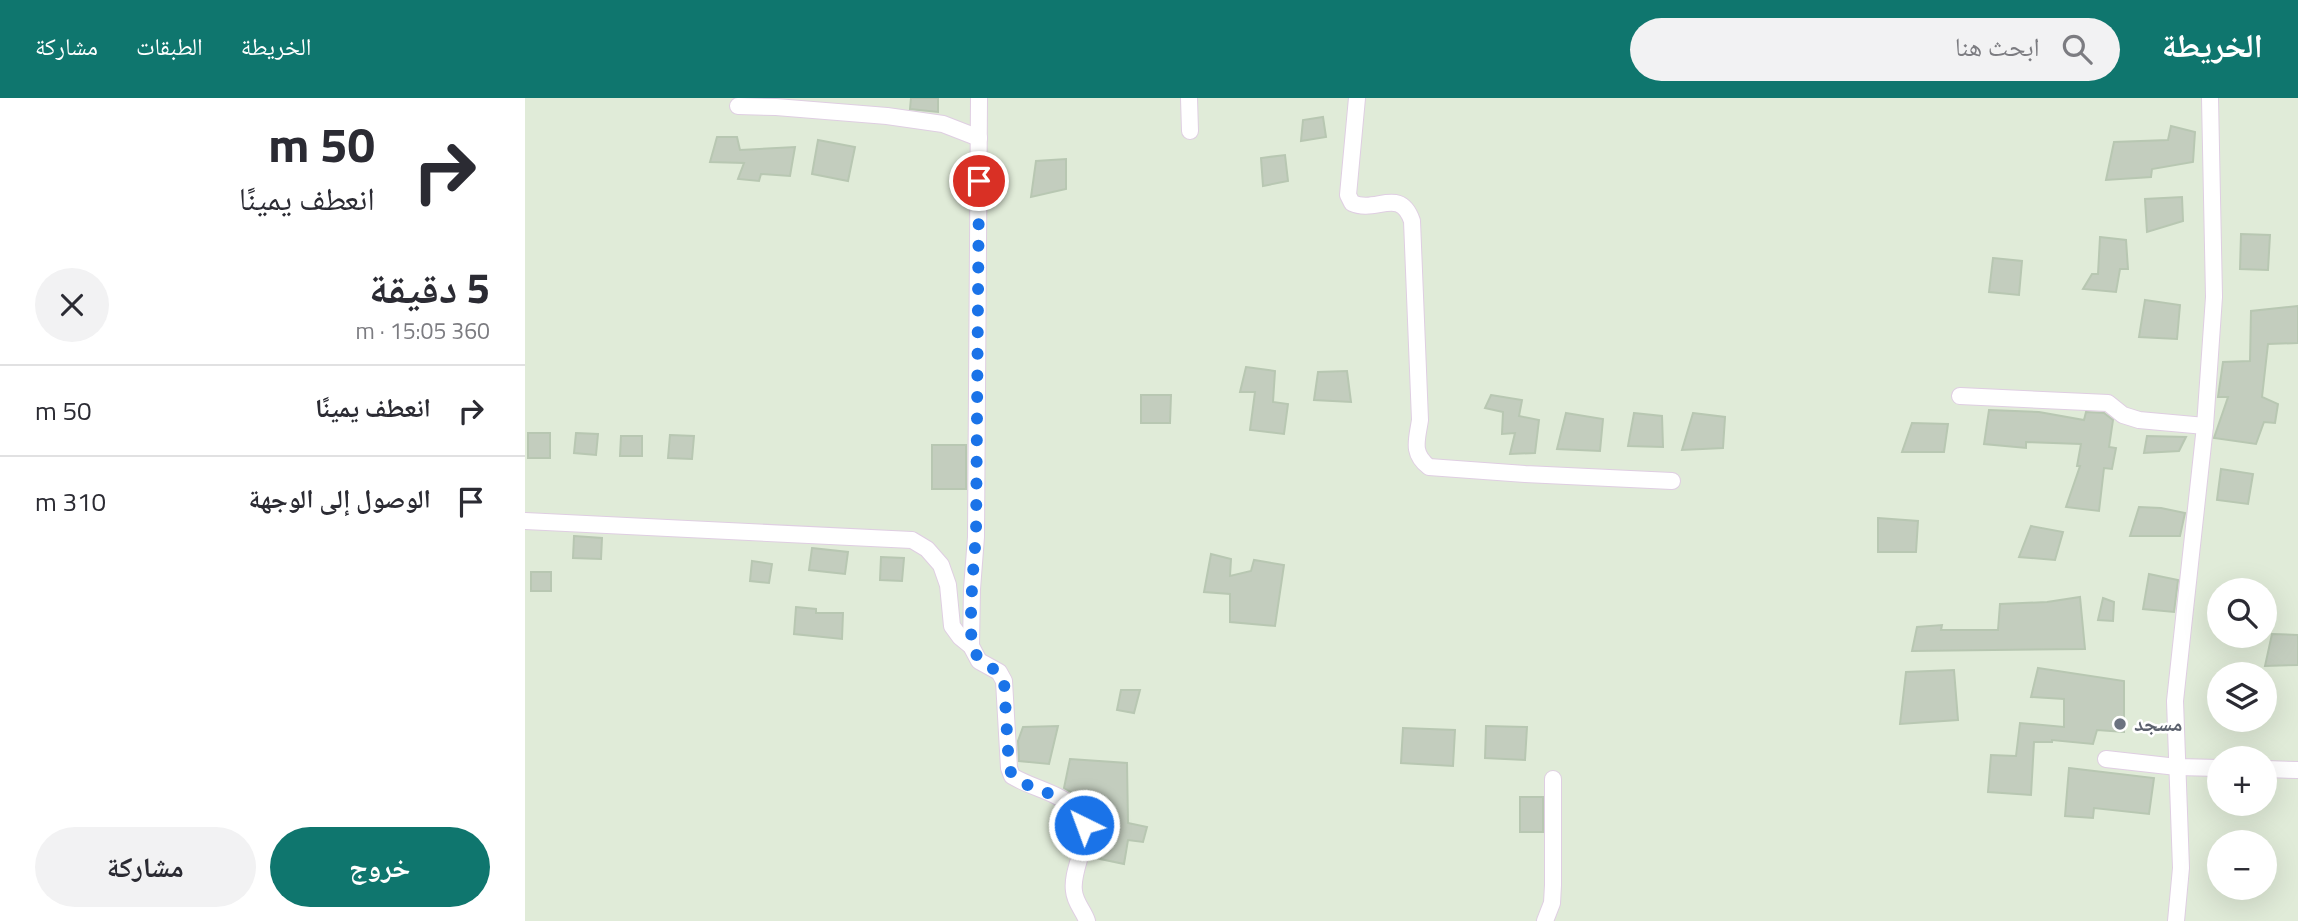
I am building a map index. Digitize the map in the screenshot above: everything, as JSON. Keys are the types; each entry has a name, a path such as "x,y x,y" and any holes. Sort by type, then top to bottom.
{"street":[{"path":"971,646 976,537 979,98"},
{"path":"1189,98 1190,131"},
{"path":"1357,98 1348,195 1352,203 1360,207 1399,203 1408,209 1412,221 1420,420 1416,450 1420,460 1429,467 1672,481"},
{"path":"2176,921 2181,868 2175,701 2205,426 2214,297 2210,98"},
{"path":"738,106 887,116 943,124 979,138"},
{"path":"1960,396 2108,403 2123,415 2139,420 2205,426"},
{"path":"525,521 912,540 927,549 941,565 948,585 952,626 971,646 979,661 999,671 1004,681 1009,768 1012,776 1050,793 1074,807 1081,815 1084,837 1073,882 1074,893 1087,921"},
{"path":"2106,758 2177,767 2207,768"},
{"path":"2277,769 2298,770"},
{"path":"1545,921 1552,903 1553,779"}],"building":[{"path":"911,98 938,98 938,112 910,109"},
{"path":"1323,117 1326,137 1301,141 1303,120"},
{"path":"2171,126 2195,132 2193,162 2152,169 2151,177 2106,180 2114,142 2168,140"},
{"path":"717,137 737,137 740,150 795,147 790,176 761,174 759,181 738,179 744,163 710,162"},
{"path":"818,140 855,147 848,181 812,174"},
{"path":"1285,155 1288,181 1263,186 1261,158"},
{"path":"1066,159 1066,189 1031,197 1036,161"},
{"path":"2182,197 2183,221 2147,232 2145,199"},
{"path":"2241,234 2270,235 2268,270 2240,269"},
{"path":"2100,237 2126,240 2128,269 2120,269 2116,292 2083,289 2092,274 2098,274"},
{"path":"1993,258 2022,261 2019,295 1989,292"},
{"path":"2145,300 2180,305 2177,339 2139,337"},
{"path":"2298,306 2298,343 2268,344 2262,397 2278,404 2275,423 2264,422 2256,444 2214,438 2228,397 2218,397 2223,362 2250,361 2251,311"},
{"path":"1246,367 1275,371 1273,402 1288,404 1284,434 1250,430 1255,392 1240,392"},
{"path":"1347,371 1351,402 1314,400 1318,372"},
{"path":"1141,395 1171,395 1170,423 1141,423"},
{"path":"1491,395 1522,400 1519,416 1539,420 1535,453 1510,454 1515,433 1502,434 1503,412 1485,408"},
{"path":"1989,410 2039,412 2084,420 2086,412 2104,413 2113,420 2109,447 2116,448 2112,469 2104,468 2099,511 2066,507 2080,466 2077,466 2081,444 2026,442 2026,448 1984,444"},
{"path":"1566,413 1603,419 1600,451 1557,449"},
{"path":"1634,413 1662,416 1663,447 1628,446"},
{"path":"1693,413 1725,417 1723,448 1682,450"},
{"path":"1912,423 1948,424 1944,452 1902,452"},
{"path":"528,433 550,433 550,458 528,458"},
{"path":"576,433 598,434 596,455 574,453"},
{"path":"670,435 694,436 692,459 668,458"},
{"path":"621,436 642,436 642,456 620,456"},
{"path":"2147,436 2186,437 2179,451 2144,453"},
{"path":"932,445 966,445 966,489 932,489"},
{"path":"2221,469 2253,474 2248,504 2217,500"},
{"path":"2139,507 2185,513 2180,536 2130,536"},
{"path":"1878,518 1918,521 1916,552 1878,552"},
{"path":"2031,526 2063,532 2055,560 2019,557"},
{"path":"574,536 602,538 601,559 573,558"},
{"path":"812,548 848,552 845,574 809,570"},
{"path":"1211,554 1231,559 1230,576 1251,571 1254,560 1284,565 1275,626 1230,622 1230,594 1204,592"},
{"path":"881,557 904,558 902,581 880,580"},
{"path":"752,561 772,564 769,583 750,581"},
{"path":"531,572 551,572 551,591 531,591"},
{"path":"2149,574 2178,580 2174,612 2143,609"},
{"path":"2080,597 2085,649 1912,651 1917,627 1942,625 1941,630 1998,630 2000,604 2047,602"},
{"path":"2103,598 2114,602 2113,621 2098,620"},
{"path":"796,607 816,609 816,613 843,613 842,639 794,634"},
{"path":"2277,634 2298,635 2298,665 2277,666 2277,662 2266,662 2269,648 2277,648"},
{"path":"2038,668 2124,681 2124,732 2097,730 2093,744 2052,740 2034,742 2031,795 1988,792 1991,755 2016,756 2020,723 2064,727 2064,699 2031,697"},
{"path":"1954,670 1958,720 1900,724 1906,672"},
{"path":"1121,690 1140,690 1134,713 1117,710"},
{"path":"1058,726 1049,764 1019,761 1018,741 1023,727"},
{"path":"1486,726 1527,727 1525,760 1485,758"},
{"path":"1403,728 1455,730 1453,766 1401,763"},
{"path":"1070,759 1127,763 1128,823 1147,827 1143,842 1128,840 1124,864 1091,857 1106,837 1098,836 1110,806 1085,804 1085,794 1076,795 1064,788"},
{"path":"2069,768 2154,778 2149,814 2094,808 2093,818 2065,816"},
{"path":"1520,797 1543,797 1543,832 1520,832"}],"place":[{"name":"مسجد","path":"2120,724"}],"route":[{"path":"979,181 976,537 971,646 979,661 999,671 1004,681 1009,768 1012,776 1074,807 1081,815 1084,825"}]}
